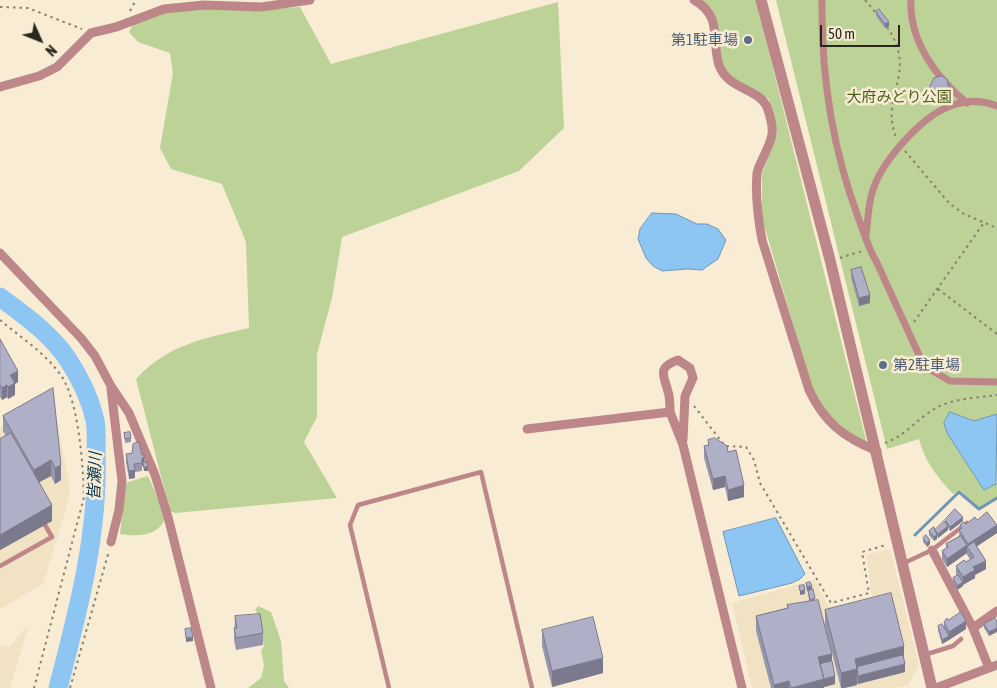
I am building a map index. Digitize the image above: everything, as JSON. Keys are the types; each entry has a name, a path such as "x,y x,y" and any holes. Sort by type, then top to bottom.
{"street":[{"path":"0,87 39,76 57,67 91,33 116,27 164,9 204,5 261,7 310,0"},
{"path":"694,0 708,12 716,27 719,64 723,72 732,83 762,99 768,107 774,133 756,172 758,218 762,240 809,390 817,407 836,430 852,441 876,449"},
{"path":"761,0 830,260 924,655 934,688 993,666 932,550"},
{"path":"822,0 823,61 829,114 853,203 869,249 878,263 924,366 950,381 967,383 997,382"},
{"path":"911,0 916,30 924,53 938,75 967,103"},
{"path":"866,238 872,193 888,159 909,134 927,117 945,107 983,100 997,106"},
{"path":"0,253 96,356 111,386 128,413 155,476 171,527 211,688"},
{"path":"683,445 685,396 693,378 690,368 678,360 669,363 662,376 670,396 670,412 683,445 742,688"},
{"path":"111,386 122,481 119,510 111,542"},
{"path":"527,428 670,412"},
{"path":"972,628 997,611"}],"lane":[{"path":"388,688 350,525 358,505 481,472 532,688"},
{"path":"903,563 932,550 967,523"},
{"path":"0,566 52,537 45,525"},
{"path":"924,655 953,646 961,639"}],"path":[{"path":"865,0 877,14"},
{"path":"0,7 28,8 41,11 91,33"},
{"path":"887,27 891,33"},
{"path":"964,214 983,224 997,228"},
{"path":"908,330 983,224"},
{"path":"830,260 869,249"},
{"path":"938,289 997,334"},
{"path":"0,320 43,355 61,375 74,407 84,471 84,497 34,688"},
{"path":"876,449 894,440 938,407 955,401 997,395"},
{"path":"685,396 725,446 746,447 754,460 760,483 831,603 869,594 862,552 898,542"},
{"path":"70,688 111,542"}],"shaded area":[{"path":"53,397 70,489 66,509 43,584 0,609 0,428"},
{"path":"890,549 919,665 908,685 894,688 752,688 732,603 814,580 829,607 872,597 866,555"},
{"path":"29,624 10,688 0,688 0,645 9,647"}],"green space":[{"path":"702,0 756,0 867,444 852,437 832,420 812,389 762,218 762,173 777,134 769,99 744,87 731,78 722,58 716,20 711,10"},
{"name":"大府みどり公園","path":"776,0 997,0 997,414 974,421 950,412 944,423 947,433 984,490 997,483 997,497 979,508 960,490 953,494 928,462 919,439 887,449"},
{"path":"558,2 564,128 519,171 342,237 332,298 317,354 317,417 304,442 337,498 175,513 170,511 136,379 148,367 174,350 202,339 249,328 246,242 222,184 171,169 160,148 173,73 170,53 138,42 129,32 134,22 164,13 185,10 300,7 331,64"},
{"path":"148,476 166,517 163,523 153,532 141,535 120,534 125,486 128,482"},
{"path":"258,606 271,612 281,641 284,681 289,688 248,688 261,678 264,666 261,650 264,646 259,615 255,610"}],"water":[{"path":"652,213 676,214 697,224 707,224 718,229 726,240 718,259 702,270 662,271 653,266 646,258 638,239 640,229"},
{"path":"950,412 974,421 997,414 996,484 984,490 947,433 944,423"},
{"path":"776,518 805,574 792,583 739,596 723,532"}],"building":[{"path":"879,9 889,22 885,24 876,12"},
{"path":"942,76 947,79 949,88 945,93 939,95 933,92 930,86 934,78"},
{"path":"861,267 870,295 859,298 851,270"},
{"path":"0,339 18,371 10,375 15,383 2,388 0,385"},
{"path":"53,388 61,465 55,468 51,460 34,470 3,416"},
{"path":"130,432 131,438 125,439 124,433"},
{"path":"11,433 52,505 0,535 0,439"},
{"path":"715,438 727,446 728,452 736,450 744,485 728,490 725,476 713,479 704,446 709,445 708,440"},
{"path":"139,442 144,458 142,458 142,463 134,464 135,470 129,471 126,454 132,453 133,444"},
{"path":"143,462 147,462 148,467 144,467"},
{"path":"955,509 963,517 950,527 945,520"},
{"path":"987,512 997,525 968,544 959,530 962,528 960,525 964,522 966,524 975,517 977,520"},
{"path":"944,521 948,526 938,534 935,530"},
{"path":"934,527 937,535 934,537 929,531"},
{"path":"926,535 930,540 927,543 923,538"},
{"path":"961,536 967,545 947,559 942,551 948,547 946,544"},
{"path":"974,542 986,561 973,567 975,570 963,577 956,566 964,560 966,562 974,557 967,547"},
{"path":"958,575 963,582 957,586 953,578"},
{"path":"810,582 812,586 807,587 806,583"},
{"path":"804,585 805,590 800,591 799,586"},
{"path":"813,589 815,598 810,600 808,591"},
{"path":"891,593 904,646 855,659 857,669 841,673 825,610"},
{"path":"818,600 832,654 818,657 824,679 791,688 789,681 774,685 756,616 788,608 787,605"},
{"path":"961,612 966,621 949,632 944,622 947,618 948,620"},
{"path":"260,614 263,633 236,638 234,628 237,628 235,616"},
{"path":"593,617 603,658 552,671 542,630"},
{"path":"995,618 997,628 989,632 984,624"},
{"path":"942,624 949,636 942,640 938,626"},
{"path":"191,628 193,637 186,638 185,629"},
{"path":"903,655 905,664 858,676 857,667"},
{"path":"832,661 835,676 824,679 820,664"}],"waterway":[{"name":"皆瀬川","path":"0,297 36,325 60,349 84,388 96,424 96,483 91,542 80,601 58,688"},
{"path":"915,535 959,492 979,509 997,498"}],"place":[{"name":"第1駐車場","path":"748,40"},
{"name":"第2駐車場","path":"883,365"}]}
